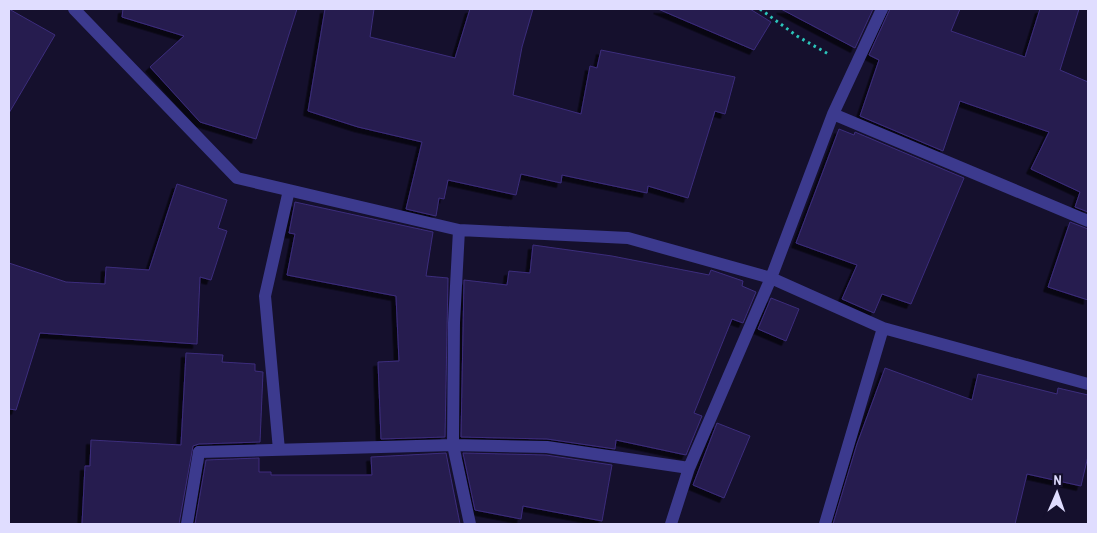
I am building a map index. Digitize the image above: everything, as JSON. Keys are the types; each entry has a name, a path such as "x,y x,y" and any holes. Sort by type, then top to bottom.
{"street":[{"path":"74,9 237,178 459,230 628,238 771,278 883,328 1088,384"},
{"path":"671,524 690,468 771,278 833,114 882,9"},
{"path":"833,114 1088,221"},
{"path":"279,450 265,296 289,190"},
{"path":"459,230 454,322 453,445 470,524"},
{"path":"825,524 883,328"},
{"path":"187,524 199,452 453,445 547,447 690,468"}],"path":[{"path":"760,9 797,36 854,70"}],"building":[{"path":"9,9 55,35 9,113"},
{"path":"123,9 297,9 256,139 200,122 150,67 184,36 122,17"},
{"path":"325,9 374,9 370,37 455,58 470,9 533,9 522,47 513,95 581,114 590,66 597,68 601,50 735,77 725,114 715,111 688,198 648,186 647,193 562,175 561,183 521,174 516,195 448,180 444,199 439,198 436,216 406,209 422,142 358,127 308,111"},
{"path":"658,9 750,9 771,22 754,50"},
{"path":"781,9 873,9 855,48"},
{"path":"890,9 960,9 951,31 1025,57 1040,9 1079,9 1060,70 1088,82 1088,212 1075,207 1080,192 1031,169 1049,132 960,101 943,151 860,116 879,60 869,55"},
{"path":"839,129 854,135 855,132 964,178 911,304 882,294 874,313 842,299 857,265 796,243"},
{"path":"177,184 227,200 218,228 227,231 211,280 200,277 197,344 40,333 16,410 9,409 9,263 66,282 105,284 106,267 149,270"},
{"path":"295,202 433,232 426,276 448,278 445,437 381,439 378,362 399,361 396,296 287,275 295,234 289,233"},
{"path":"1070,222 1088,229 1088,300 1048,287"},
{"path":"533,245 612,256 709,275 711,270 743,281 742,286 756,292 743,323 732,319 694,413 702,416 686,455 616,440 615,449 547,439 461,437 464,280 507,285 509,271 530,273"},
{"path":"771,298 799,309 786,341 758,329"},
{"path":"186,353 223,355 222,362 255,364 255,371 263,372 260,442 199,444 193,446 179,524 82,524 85,466 90,466 91,440 181,445"},
{"path":"885,368 972,400 978,374 1057,394 1058,388 1088,395 1088,456 1081,486 1027,474 1015,524 833,524 857,444"},
{"path":"717,423 750,436 724,498 693,485"},
{"path":"446,453 460,524 195,524 206,460 259,458 259,472 271,472 271,475 372,475 371,457"},
{"path":"463,453 546,455 612,465 602,521 523,506 521,519 475,510"}]}
